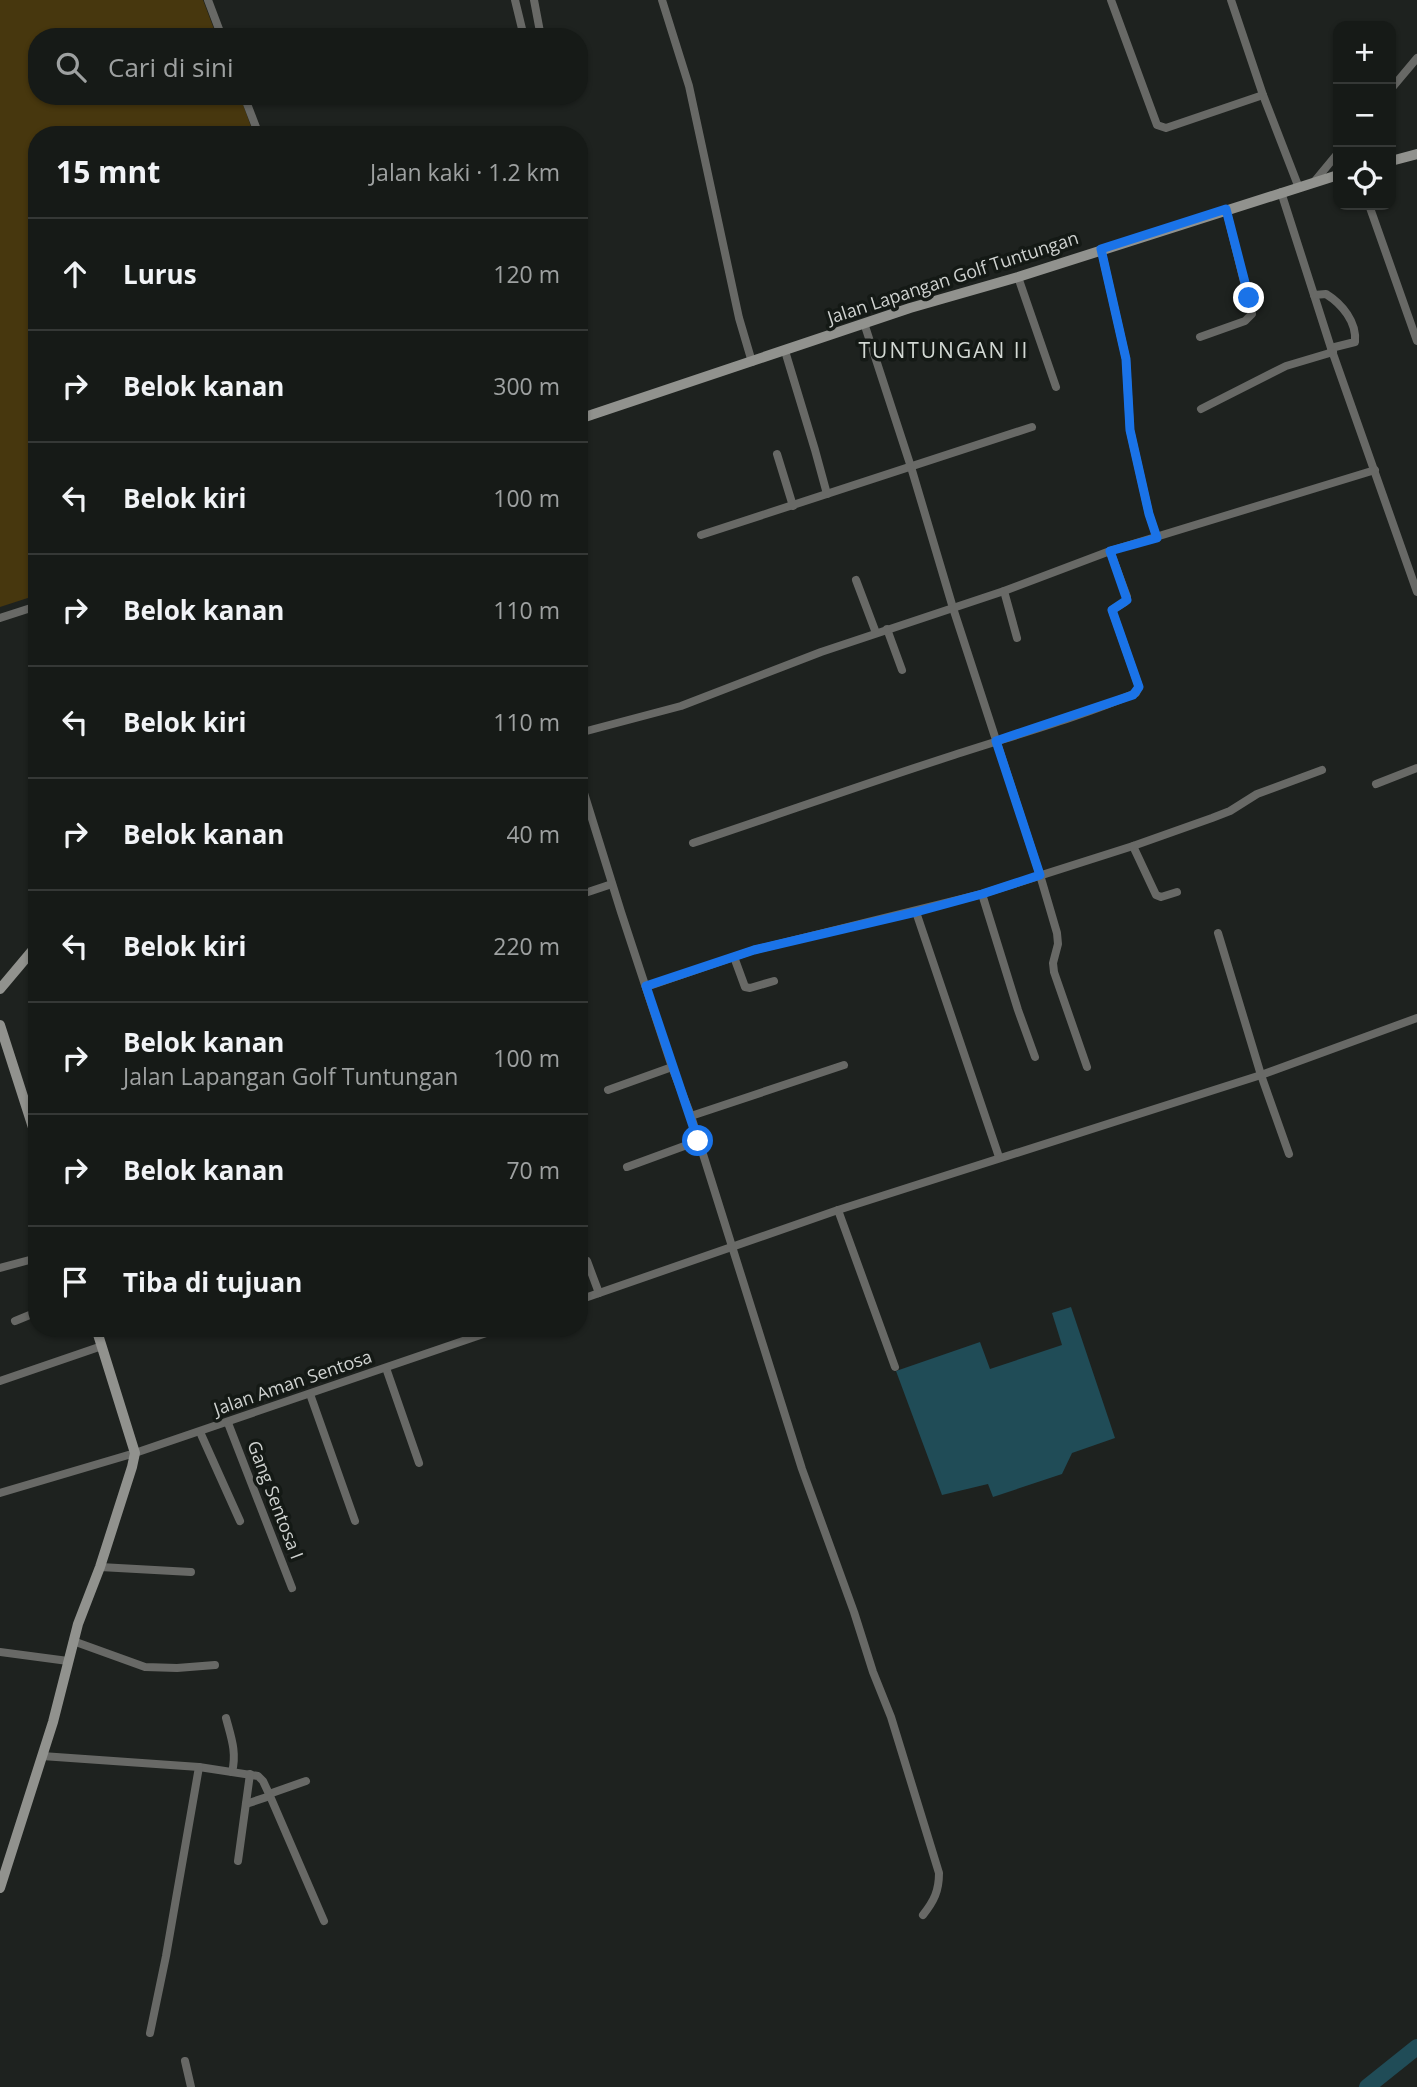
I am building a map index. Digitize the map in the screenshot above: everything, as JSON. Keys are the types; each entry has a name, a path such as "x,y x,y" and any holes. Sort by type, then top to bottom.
{"street":[{"path":"208,0 219,28"},
{"path":"514,0 522,28"},
{"path":"534,0 539,28"},
{"path":"662,0 689,86 739,318 752,362"},
{"path":"1111,0 1157,125 1161,128 1263,95"},
{"path":"1231,0 1263,95 1299,188"},
{"path":"1395,84 1417,58"},
{"path":"247,105 256,126"},
{"path":"1396,159 1417,153"},
{"path":"1314,182 1333,159"},
{"name":"Jalan Lapangan Golf Tuntungan","path":"588,416 864,324 1333,176"},
{"path":"1281,192 1332,350 1417,592"},
{"path":"1200,337 1245,321 1252,314 1226,209"},
{"path":"1371,210 1417,341"},
{"path":"1101,249 1126,359 1130,430 1157,538"},
{"path":"1018,277 1056,387"},
{"path":"1201,409 1286,366 1355,342 1345,309 1326,294 1314,295"},
{"path":"864,324 1040,875 1058,939 1054,972 1087,1067"},
{"path":"785,351 827,494"},
{"path":"701,534 1032,427"},
{"path":"777,454 793,506"},
{"path":"588,731 681,706 821,652 1004,591 1110,551 1375,470"},
{"path":"693,843 1133,695 1139,687 1112,610 1127,600 1110,551"},
{"path":"856,580 876,633"},
{"path":"1004,591 1017,638"},
{"path":"0,618 28,609"},
{"path":"887,629 902,670"},
{"path":"1376,784 1417,768"},
{"path":"646,986 734,957 982,894 1133,846 1230,811 1256,794 1322,770"},
{"path":"588,806 672,1067 691,1116 794,1444 891,1717 939,1873 939,1886 933,1902 923,1915"},
{"path":"1133,846 1156,895 1161,897 1177,892"},
{"path":"588,892 612,884"},
{"path":"982,894 1035,1057"},
{"path":"916,912 999,1157"},
{"path":"1218,933 1261,1074 1289,1154"},
{"path":"0,989 28,956"},
{"path":"734,957 745,987 774,981"},
{"path":"588,1297 838,1210 1261,1074 1417,1018"},
{"path":"0,1025 28,1112"},
{"path":"691,1116 844,1065"},
{"path":"608,1090 672,1067"},
{"path":"627,1167 698,1141"},
{"path":"838,1210 895,1367"},
{"path":"0,1268 28,1260"},
{"path":"588,1264 599,1293"},
{"path":"15,1321 28,1316"},
{"path":"0,1888 43,1756 73,1641 100,1567 135,1453 99,1337"},
{"name":"Jalan Aman Sentosa","path":"0,1493 228,1423 475,1337"},
{"path":"0,1381 102,1346"},
{"path":"386,1368 419,1463"},
{"path":"310,1394 355,1521"},
{"name":"Gang Sentosa I","path":"228,1423 292,1588"},
{"path":"200,1432 240,1521"},
{"path":"100,1567 191,1572"},
{"path":"73,1641 145,1667 215,1665"},
{"path":"0,1652 68,1661"},
{"path":"226,1718 234,1749 232,1772"},
{"path":"43,1756 199,1767 258,1776 270,1795 324,1921"},
{"path":"150,2033 199,1767"},
{"path":"238,1861 250,1774"},
{"path":"246,1804 306,1781"},
{"path":"185,2062 191,2087"}],"shaded area":[{"path":"0,0 203,0 214,28 28,28 28,105 243,105 251,126 28,126 28,598 0,607"}],"water":[{"path":"1071,1307 1115,1438 1072,1453 1062,1474 993,1497 988,1484 942,1495 896,1371 980,1342 990,1369 1062,1345 1052,1313"}],"waterway":[{"path":"1367,2087 1417,2047"}],"district":[{"name":"TUNTUNGAN II","path":"944,351"}],"route":[{"path":"698,1141 646,986 754,950 916,912 1040,875 996,741 1077,715 1138,691 1139,687 1112,610 1123,604 1127,597 1110,551 1157,538 1130,430 1126,359 1101,249 1226,209 1249,298"}]}
